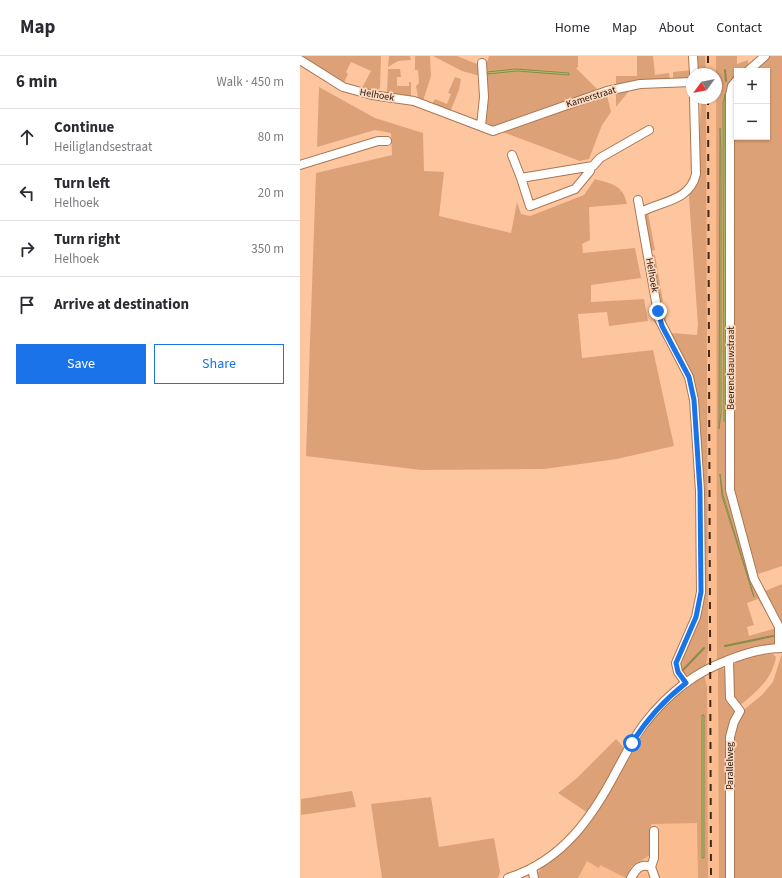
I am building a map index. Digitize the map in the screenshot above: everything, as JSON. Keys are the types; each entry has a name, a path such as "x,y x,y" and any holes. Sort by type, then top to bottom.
{"street":[{"path":"693,56 694,68"},
{"path":"751,68 765,56"},
{"name":"Helhoek","path":"300,60 343,87 372,95 414,101 493,131"},
{"path":"481,126 484,97 482,63"},
{"name":"Kamerstraat","path":"493,131 607,91 640,84 686,82"},
{"name":"Beerenclaauwstraat","path":"734,84 730,94 730,490 754,579 780,627 781,648"},
{"path":"641,212 673,200 686,192 694,184 696,174 694,104"},
{"path":"521,178 593,166 600,158 649,130"},
{"path":"300,165 378,141 387,141"},
{"path":"512,155 530,206 575,189 590,171"},
{"name":"Helhoek","path":"638,200 660,319 689,377 694,400 700,491 701,592 696,617 676,663 678,672 686,683"},
{"path":"508,878 532,868 552,856 567,844 600,801 644,724 663,702 686,683 710,667 755,652 781,648"},
{"name":"Parallelweg","path":"729,660 730,698 740,711 734,722 730,737 730,878"},
{"path":"654,831 654,858 651,867 655,878"},
{"path":"631,878 638,867 645,865 651,867"},
{"path":"532,868 534,878"}],"shaded area":[{"path":"300,56 381,56 380,88 376,91 362,88 371,71 351,62 346,72 348,74 344,83"},
{"path":"389,56 410,56 411,60 398,61 388,67"},
{"path":"415,56 430,56 431,76 423,101 418,97 416,86 419,83 418,70 415,70"},
{"path":"433,56 457,56 477,64 480,76 462,71"},
{"path":"489,56 578,56 578,67 576,68 600,92 602,91 607,96 611,112 602,125 589,159 580,161 487,126 485,123 485,68"},
{"path":"637,56 653,56 655,75 669,73 670,80 634,85 616,107 616,76 637,76"},
{"path":"695,56 705,56 706,68 696,68"},
{"path":"700,56 737,56 737,65 722,71 722,68 701,68"},
{"path":"716,56 737,56 737,64 748,60 749,67 748,68 734,68 733,79 728,483 764,606 762,606 758,599 747,603 754,625 747,627 749,636 776,628 777,641 773,644 720,659 717,659 716,104 722,104 722,68 716,68"},
{"path":"768,56 782,56 782,566 758,574 733,491 732,87 734,85 734,140 770,140 770,68 756,68"},
{"path":"388,69 400,69 401,77 397,77 397,86 409,86 409,82 411,82 411,96 387,93"},
{"path":"516,69 569,73 569,75 517,71 487,74 487,72"},
{"path":"686,71 686,79 673,80 673,72"},
{"path":"723,72 719,658 704,667 698,325 689,197 690,190 698,184 701,104 722,104"},
{"path":"455,77 461,79 459,90 450,112 432,104 435,99 447,104 451,94 448,93"},
{"path":"319,87 375,118 423,133 424,171 444,172 439,216 511,233 517,202 521,214 530,216 584,195 595,179 612,184 620,189 627,204 589,207 590,240 582,244 583,253 635,248 641,278 591,285 591,302 644,299 648,321 609,326 607,312 578,314 582,358 653,350 674,446 617,459 544,469 421,470 306,456 316,173 392,155 391,133 375,130 317,147"},
{"path":"725,94 726,421 724,421 723,103"},
{"path":"701,104 706,104 708,651 706,665 693,674 686,675 681,672 679,662 699,618 698,407 667,328 671,333 697,335 698,325 689,197 690,190 698,184"},
{"path":"720,128 721,413 719,429"},
{"path":"648,213 655,250 650,251 643,214"},
{"path":"655,255 663,302 658,302 651,256"},
{"path":"664,306 667,327 659,307"},
{"path":"720,474 723,495 754,597 722,496"},
{"path":"782,584 782,622 765,591"},
{"path":"782,653 782,878 732,878 732,742 741,712 762,695 773,682"},
{"path":"773,654 776,657 768,678 743,703 738,705 733,700 733,665 746,657"},
{"path":"721,667 727,671 735,713 728,878 719,878 718,668"},
{"path":"720,669 726,878 537,878 603,817 705,675"},
{"path":"704,675 707,686 708,878 698,878 697,823 651,824 650,855 632,866 626,878 600,865 599,868 587,861 578,878 539,878 538,873 542,867 570,845 592,820 650,723 674,698"},
{"path":"702,715 704,715 704,858 702,858"},
{"path":"616,739 625,749 588,813 558,793 576,779"},
{"path":"352,791 356,807 301,815 301,799"},
{"path":"431,797 439,847 494,838 500,872 498,878 382,878 371,804"}],"waterway":[{"path":"725,70 726,81"},
{"path":"725,646 773,636"},
{"path":"683,670 704,648"}],"railway":[{"path":"708,56 708,68"},
{"path":"708,104 711,878"}],"route":[{"path":"632,743 644,724 663,702 686,683 678,672 676,663 696,617 701,592 700,491 694,400 689,377 662,326 658,311"}]}
